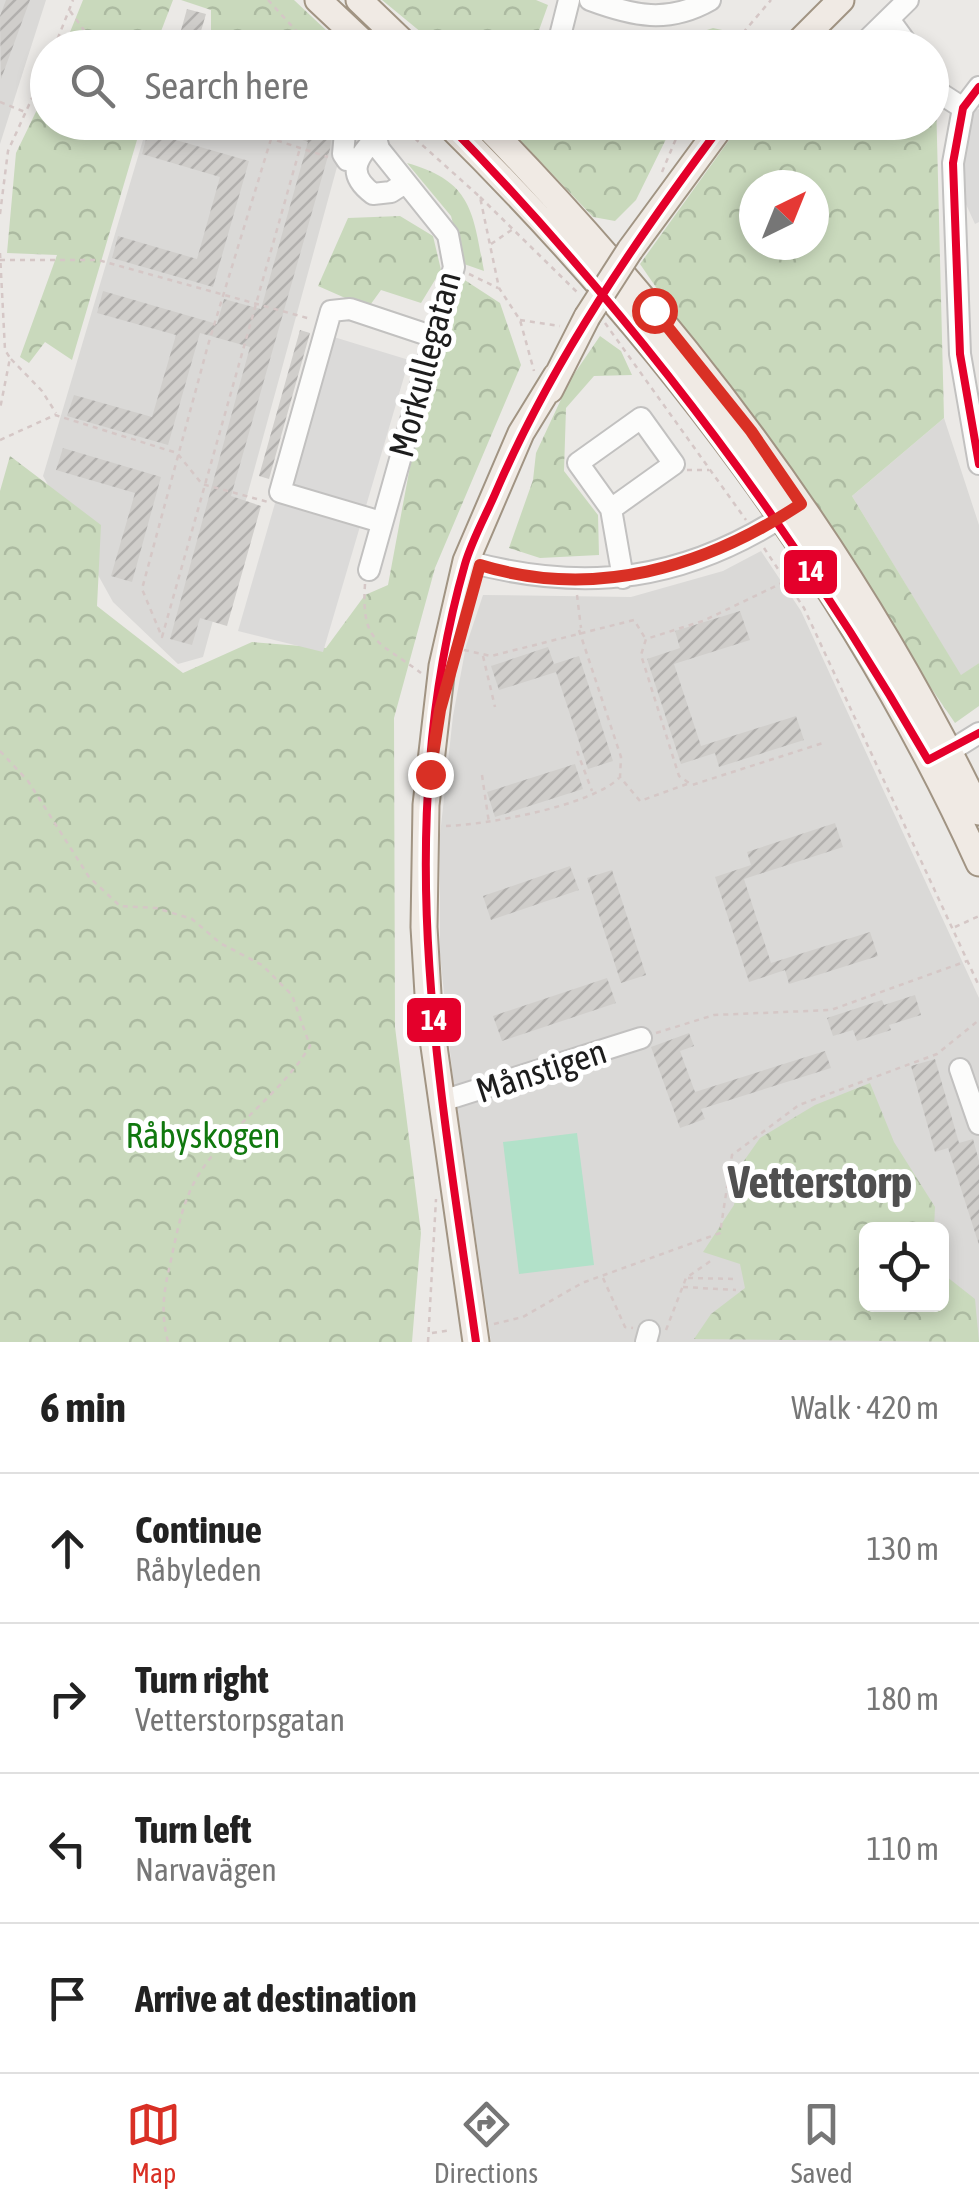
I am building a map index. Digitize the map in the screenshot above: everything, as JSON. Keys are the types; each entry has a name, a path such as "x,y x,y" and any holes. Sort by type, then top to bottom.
{"main road":[{"path":"318,0 350,30"},
{"path":"359,0 390,30"},
{"path":"810,30 840,0"},
{"path":"463,140 611,300 708,420 979,812"},
{"path":"498,140 654,310 751,431 801,504 870,611 939,756 979,863"},
{"path":"484,1333 442,1102 426,955 426,824 442,666 473,563 547,379 577,322 711,140"},
{"path":"440,710 470,652 473,563"}],"street":[{"path":"562,30 569,0"},
{"path":"590,0 646,17 692,10 710,0"},
{"path":"878,30 908,0"},
{"path":"889,19 897,30"},
{"path":"979,87 963,108 953,163 957,316 979,464"},
{"path":"949,99 963,108"},
{"path":"344,140 343,154 352,159"},
{"path":"352,159 370,140"},
{"name":"Morkullegatan","path":"369,570 454,267 448,235 385,160 382,140"},
{"path":"352,159 362,186 374,194 391,192 406,183"},
{"path":"381,522 280,492 331,311 350,309 434,337"},
{"path":"611,509 674,464 642,418 578,463 611,509 623,578"},
{"path":"473,563 552,579 623,578 689,562 801,504"},
{"path":"939,756 979,733"},
{"name":"Månstigen","path":"442,1102 641,1038"},
{"path":"960,1068 979,1124"}],"path":[{"path":"61,30 73,0"},
{"path":"268,0 296,30"},
{"path":"759,0 765,6"},
{"path":"745,30 770,0"},
{"path":"69,10 84,30"},
{"path":"0,102 26,112"},
{"path":"0,214 8,150 30,103"},
{"path":"271,140 142,589 162,637 202,484 258,304 300,148"},
{"path":"274,140 352,159"},
{"path":"416,140 480,197 499,288 520,320 547,379"},
{"path":"661,175 676,140"},
{"path":"490,245 513,229"},
{"path":"0,253 5,350"},
{"path":"0,260 98,260 312,320 331,311"},
{"path":"454,267 499,288"},
{"path":"520,320 577,322"},
{"path":"0,344 42,391 55,416"},
{"path":"0,409 10,358"},
{"path":"0,440 55,416 178,455 202,484 266,503 280,492"},
{"path":"369,570 363,620 370,634 430,680"},
{"path":"646,639 704,621 785,581"},
{"path":"577,596 580,630 621,757 620,777 640,801 688,783"},
{"path":"470,652 491,656 580,630 634,620 646,639 641,655 679,776 692,785 823,743"},
{"path":"470,652 495,707"},
{"path":"0,751 28,780 89,877 120,906 156,908 192,919 220,943 262,966 292,995 310,1046 289,1080 222,1145 196,1179 179,1219 165,1288 161,1312 168,1342"},
{"path":"577,751 593,793"},
{"path":"482,775 489,825"},
{"path":"426,824 489,825 593,793 620,777"},
{"path":"979,916 953,928 979,986"},
{"path":"641,1038 714,1015 831,1010 968,961"},
{"path":"971,967 979,973"},
{"path":"484,1333 603,1276 720,1233 732,1156 799,1105 938,1054 979,1020"},
{"path":"428,1342 437,1182"},
{"path":"603,1276 625,1327 647,1336 667,1330 686,1278 712,1260"},
{"path":"686,1278 738,1280"},
{"path":"682,1287 736,1290"},
{"path":"430,1333 452,1330"}],"shaded area":[{"path":"0,0 46,0 36,30 30,30 30,50 0,144"},
{"path":"979,109 979,222 975,224 965,202 963,158 968,112"},
{"path":"143,140 344,140 203,657 178,664 113,602 43,476"},
{"path":"324,334 409,360 323,652 238,631"},
{"path":"944,418 979,525 979,663 961,676 852,496"},
{"path":"761,551 801,611 979,998 979,1342 491,1342 453,1080 440,954 440,835 453,716 466,646 483,595 631,597 723,571"}],"green space":[{"path":"83,0 173,0 162,30 71,30"},
{"path":"181,0 294,0 326,30 211,30 211,10"},
{"path":"382,0 536,0 548,5 539,30 418,30"},
{"path":"30,124 30,140 137,140 72,360 45,342 29,363 20,357 57,255 7,253 16,153"},
{"path":"520,140 666,140 636,200 615,221 593,217"},
{"path":"729,140 937,140 944,418 852,496 961,675 979,663 979,706 955,723 640,264"},
{"path":"407,163 445,179 466,202 484,271 464,264 451,216"},
{"path":"400,216 433,236 441,270 421,303 381,290 368,308 318,286 348,218"},
{"name":"Råbyskogen","path":"460,277 500,303 521,365 435,568 394,718 395,1027 421,1233 412,1342 0,1342 0,491 10,456 101,525 97,606 183,673 252,642 326,648 365,595 388,585 422,402"},
{"path":"600,336 621,351 632,375 594,376 566,408 564,471 598,515 599,555 540,558 509,548 533,480 536,453 570,380"},
{"path":"870,1083 894,1142 935,1207 934,1222 859,1222 859,1312 949,1312 949,1279 975,1299 979,1342 694,1339 711,1314 745,1288 740,1264 703,1252 734,1205 741,1165 760,1138 815,1105"},
{"path":"577,1133 594,1265 519,1274 503,1142"}],"building":[{"path":"6,0 30,0 1,79 0,16"},
{"path":"187,9 206,14 201,30 181,30"},
{"path":"146,140 176,140 249,161 213,287 112,258 118,236 197,259 220,177 142,154"},
{"path":"302,140 331,140 330,149 231,496 261,506 227,626 200,618 192,645 170,639 250,347 200,333 168,445 67,416 74,395 152,417 176,335 97,313 103,291 217,324 224,299 261,309 308,142"},
{"path":"300,330 310,333 269,479 259,476"},
{"path":"63,448 161,477 132,582 111,576 135,493 56,470"},
{"path":"740,611 750,640 674,664 701,746 796,716 804,740 719,767 715,753 681,764 647,659 680,648 675,631"},
{"path":"548,647 554,664 579,656 613,761 588,769 556,672 499,690 491,666"},
{"path":"575,764 583,789 495,817 487,792"},
{"path":"835,823 843,847 744,879 771,963 870,932 878,956 789,984 785,970 749,982 715,877 751,865 747,852"},
{"path":"570,866 579,890 491,920 483,896"},
{"path":"612,870 646,975 621,983 587,878"},
{"path":"607,978 616,1003 502,1041 493,1016"},
{"path":"915,995 921,1015 889,1025 891,1030 857,1041 853,1030 833,1036 827,1018 882,1000 884,1005"},
{"path":"689,1033 694,1046 680,1051 695,1092 825,1051 831,1068 701,1109 705,1119 680,1128 651,1047"},
{"path":"935,1059 959,1143 973,1139 979,1161 979,1245 948,1148 935,1152 911,1066"}],"transit line":[{"name":"14","path":"979,87 963,108 953,163 960,354 979,464"},
{"name":"14","path":"463,140 582,271 707,426 822,589 928,760 979,733"},
{"name":"14","path":"476,1342 436,1049 428,953 430,759 442,662 468,555 543,396 628,256 711,140"}],"district":[{"name":"Vetterstorp","path":"820,1182"}],"route":[{"path":"430,774 440,710 480,565 552,579 623,578 689,562 731,546 801,504 751,431 654,310"}]}
